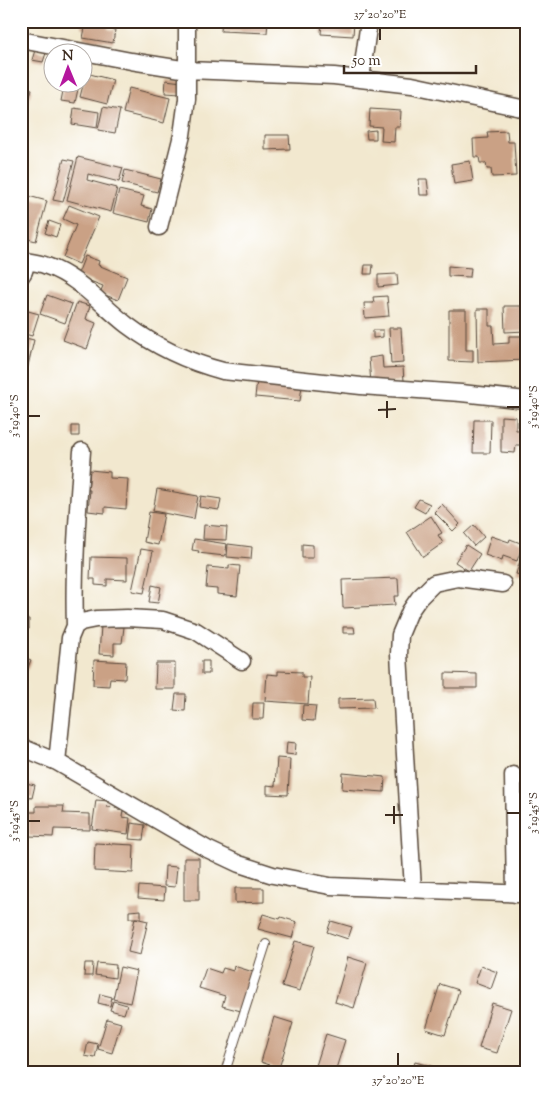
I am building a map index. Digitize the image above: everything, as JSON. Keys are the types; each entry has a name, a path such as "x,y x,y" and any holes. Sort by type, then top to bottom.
{"street":[{"path":"160,227 182,136 187,99 187,21"},
{"path":"361,79 369,21"},
{"path":"21,40 188,70 334,76 412,85 526,109"},
{"path":"22,265 49,266 82,286 142,336 188,360 223,371 361,386 526,400"},
{"path":"57,762 70,638 75,626 75,552 82,451"},
{"path":"413,889 399,654 400,635 410,611 418,598 434,583 458,578 503,584"},
{"path":"75,626 81,622 96,619 162,620 196,631 242,661"},
{"path":"21,747 57,762 207,849 239,864 273,875 330,886 520,894 513,776"}],"lane":[{"path":"225,1072 266,944"}],"building":[{"path":"82,21 109,21 108,29 115,30 113,43 83,38 85,28 81,27"},
{"path":"222,21 268,21 267,33 221,31"},
{"path":"322,21 354,21 353,36 321,34"},
{"path":"35,50 42,52 42,62 32,60"},
{"path":"92,75 113,80 107,104 80,97 81,92 92,92"},
{"path":"21,80 25,81 23,86 32,89 23,118 21,117"},
{"path":"166,80 182,82 180,94 165,93"},
{"path":"129,88 170,98 164,123 123,113"},
{"path":"63,92 77,92 75,103 61,101"},
{"path":"103,107 120,110 115,133 98,130"},
{"path":"74,108 99,112 97,128 72,124"},
{"path":"370,109 401,111 400,127 395,127 394,142 381,141 382,127 369,126"},
{"path":"376,130 376,139 367,139 366,131"},
{"path":"507,131 508,142 514,142 516,176 492,177 491,169 487,169 486,163 480,163 479,157 474,157 473,139 488,138 487,132"},
{"path":"265,135 289,135 290,149 265,150"},
{"path":"78,157 123,168 119,182 88,174 87,180 117,188 111,212 67,200"},
{"path":"64,159 74,161 63,202 53,200"},
{"path":"470,161 473,181 454,184 451,164"},
{"path":"125,170 161,179 157,192 122,183"},
{"path":"419,179 427,179 429,195 420,195"},
{"path":"119,190 144,196 141,206 152,209 149,222 113,213"},
{"path":"21,194 47,201 36,241 21,237"},
{"path":"69,205 99,217 79,264 63,257 76,225 63,219"},
{"path":"49,221 60,225 56,237 45,233"},
{"path":"85,256 99,261 98,265 127,277 118,300 100,293 103,286 77,276"},
{"path":"365,265 373,265 372,274 364,274"},
{"path":"448,266 471,268 470,277 448,276"},
{"path":"397,274 398,285 378,287 378,275"},
{"path":"47,295 72,304 65,323 40,314"},
{"path":"387,296 389,316 365,318 364,303 374,303 373,297"},
{"path":"77,302 90,306 86,319 96,323 87,349 63,340"},
{"path":"504,306 526,306 526,331 505,332"},
{"path":"21,309 39,314 32,336 21,333"},
{"path":"477,309 489,309 489,326 493,326 494,344 509,343 509,336 526,336 526,360 478,362"},
{"path":"449,310 466,310 466,350 473,350 473,362 449,361"},
{"path":"389,328 401,328 403,363 391,364"},
{"path":"373,330 383,330 383,337 373,338"},
{"path":"21,337 34,340 27,370 21,369"},
{"path":"382,356 383,368 403,367 404,381 371,384 369,358"},
{"path":"257,380 302,385 300,401 255,397"},
{"path":"501,416 516,417 516,430 526,430 526,445 516,445 515,453 501,452"},
{"path":"474,420 491,420 490,453 473,453"},
{"path":"72,426 79,426 79,436 72,436"},
{"path":"90,470 110,472 110,478 128,479 126,509 105,507 105,513 88,511"},
{"path":"157,489 198,496 194,519 153,511"},
{"path":"201,496 221,499 219,510 199,507"},
{"path":"419,499 430,504 425,513 414,507"},
{"path":"442,504 460,524 453,531 434,512"},
{"path":"149,512 164,514 158,545 144,542"},
{"path":"431,516 442,533 438,535 443,543 423,557 407,532"},
{"path":"204,525 227,527 226,540 203,539"},
{"path":"474,525 484,537 474,546 464,534"},
{"path":"491,536 509,542 510,539 523,544 517,561 503,556 502,561 485,555"},
{"path":"194,539 227,544 225,556 198,553 199,551 192,550"},
{"path":"228,544 252,547 251,559 227,557"},
{"path":"302,544 313,545 313,558 302,558"},
{"path":"466,545 480,554 469,571 455,562"},
{"path":"141,549 153,551 144,593 132,591"},
{"path":"522,554 526,555 526,576 516,574"},
{"path":"91,557 127,558 127,580 107,579 107,586 95,585 95,579 90,579"},
{"path":"229,565 240,566 237,596 217,594 217,589 206,588 208,567 229,569"},
{"path":"398,578 399,596 394,596 395,605 343,608 342,580"},
{"path":"152,585 161,587 158,603 149,602"},
{"path":"21,619 29,619 29,629 21,629"},
{"path":"101,626 124,627 122,643 114,643 114,655 99,654"},
{"path":"343,627 354,627 355,633 343,633"},
{"path":"21,656 31,660 21,685"},
{"path":"94,660 126,662 125,679 110,678 109,686 93,685"},
{"path":"202,661 209,661 209,674 202,674"},
{"path":"156,663 175,663 175,689 155,689"},
{"path":"278,671 302,672 302,677 310,677 308,704 265,701 267,674 278,675"},
{"path":"445,673 477,674 477,688 445,688"},
{"path":"176,694 186,694 185,711 174,710"},
{"path":"373,698 374,708 338,709 338,699"},
{"path":"253,703 264,703 263,719 252,719"},
{"path":"303,705 316,706 314,721 302,720"},
{"path":"287,742 296,743 295,755 286,754"},
{"path":"277,758 290,759 288,795 267,794 267,785 275,786"},
{"path":"343,773 385,777 384,792 342,789"},
{"path":"21,782 35,785 32,798 21,796"},
{"path":"96,800 108,801 107,807 118,808 118,810 123,811 122,817 130,818 128,834 92,829"},
{"path":"36,806 64,806 63,813 90,814 90,830 54,829 53,837 29,836 29,812 36,812"},
{"path":"131,823 145,825 143,840 129,839"},
{"path":"95,843 134,845 133,873 94,871"},
{"path":"184,858 199,858 199,900 184,900"},
{"path":"165,866 177,867 175,887 164,886"},
{"path":"139,886 165,888 164,900 138,898"},
{"path":"235,888 264,888 264,902 235,903"},
{"path":"141,910 141,918 129,918 129,911"},
{"path":"263,914 297,922 292,938 258,929"},
{"path":"135,918 148,921 140,955 128,952"},
{"path":"331,921 352,927 348,939 327,932"},
{"path":"295,941 314,946 300,991 282,986"},
{"path":"348,957 367,963 354,1008 335,1002"},
{"path":"85,963 93,963 92,976 84,976"},
{"path":"97,963 116,965 115,978 95,975"},
{"path":"234,966 253,972 241,1011 222,1006 225,996 199,988 206,968 221,973 223,968 233,971"},
{"path":"481,966 497,972 491,989 475,983"},
{"path":"120,967 137,971 130,1003 113,999"},
{"path":"440,984 459,990 445,1035 426,1029"},
{"path":"100,994 112,997 110,1006 98,1003"},
{"path":"113,1001 127,1005 124,1014 110,1010"},
{"path":"492,1003 511,1009 497,1053 479,1048"},
{"path":"274,1017 293,1023 279,1068 261,1062"},
{"path":"107,1019 121,1023 112,1053 98,1049"},
{"path":"326,1034 345,1040 335,1072 314,1072"},
{"path":"88,1042 98,1044 95,1058 85,1056"},
{"path":"415,1062 434,1067 432,1072 412,1072"}]}
